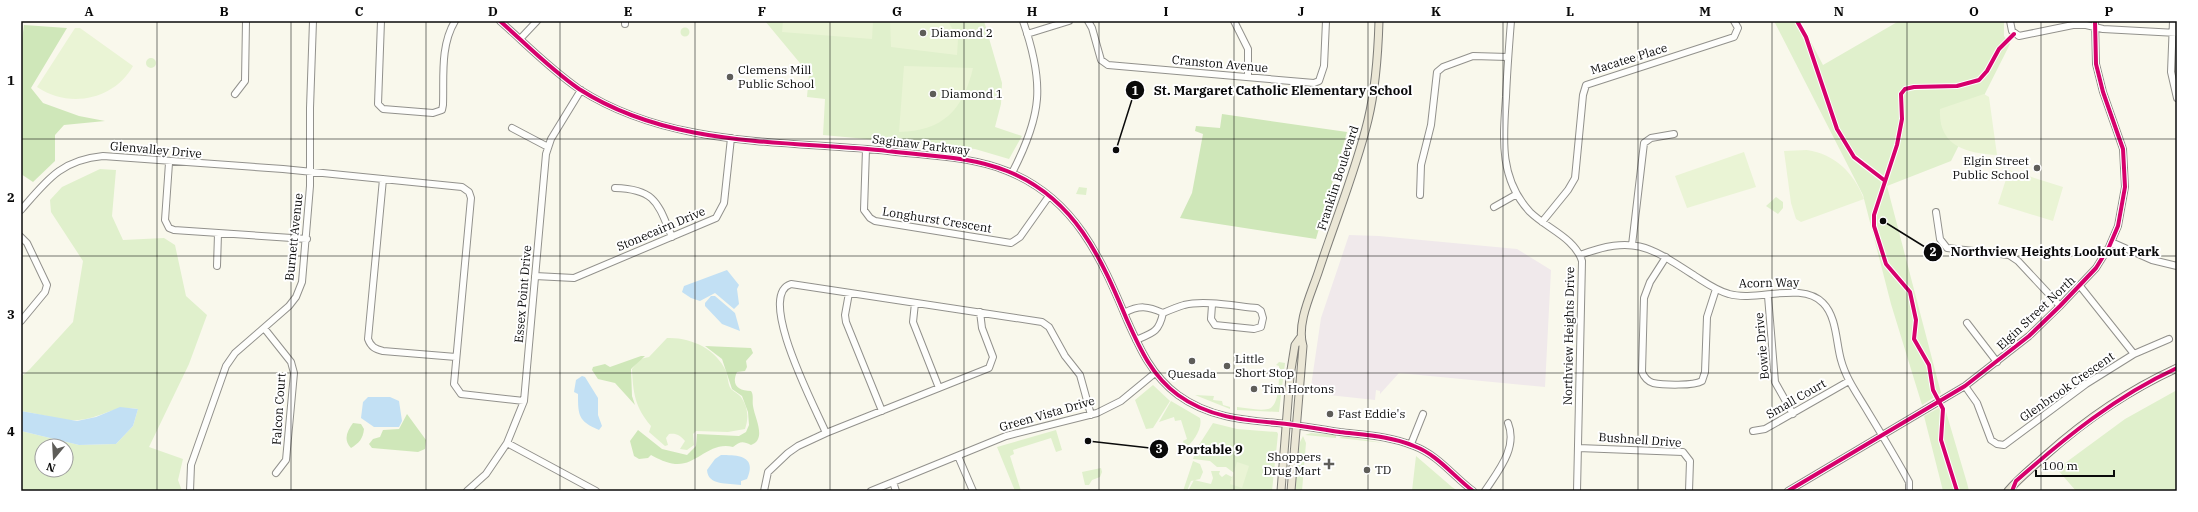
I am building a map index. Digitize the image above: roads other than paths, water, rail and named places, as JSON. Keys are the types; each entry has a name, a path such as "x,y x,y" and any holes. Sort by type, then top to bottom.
{"main road":[{"name":"Franklin Boulevard","path":"1281,491 1286,424 1295,345 1300,338 1307,306 1368,121 1377,76 1379,21"},
{"name":"Franklin Boulevard","path":"1291,491 1303,346 1300,338"},
{"path":"2008,491 2016,481 2092,418 2129,393 2177,368"}],"street":[{"path":"235,94 244,81 246,21"},
{"name":"Burnett Avenue","path":"190,491 191,465 226,366 235,353 289,306 300,290 304,274 307,239 313,21"},
{"path":"380,21 378,104 383,109 433,113 442,110 445,48 449,31 455,21"},
{"name":"Saginaw Parkway","path":"500,21 546,64 581,90 620,111 647,121 692,133 731,138 866,149 967,160 987,164 1012,173 1049,196 1077,223 1104,265 1136,340 1155,373 1177,394 1199,408 1231,418 1296,425"},
{"path":"520,39 537,21"},
{"path":"1012,173 1033,126 1038,100 1036,71 1023,21"},
{"path":"1027,34 1069,21"},
{"name":"Cranston Avenue","path":"1088,21 1092,28 1101,60 1108,65 1307,83 1320,81 1324,66 1326,21"},
{"path":"1234,21 1248,48 1248,77"},
{"name":"Northview Heights Drive","path":"1511,21 1503,144 1507,171 1517,194 1530,212 1572,245 1580,255 1583,270 1577,491"},
{"name":"Macatee Place","path":"1542,222 1568,190 1575,178 1583,95 1586,85 1734,37 1738,28 1734,21"},
{"path":"2010,21 2014,34 2019,36 2062,26 2095,24 2103,29 2175,33"},
{"path":"2174,21 2175,33 2171,72 2177,98"},
{"name":"Elgin Street North","path":"1788,491 1965,386 1997,362 2060,306 2096,268 2111,242 2123,207 2125,172 2118,132 2103,92 2098,71 2095,24"},
{"path":"1420,195 1421,165 1431,125 1437,72 1443,67 1472,56 1508,57"},
{"name":"Essex Point Drive","path":"467,491 486,474 507,443 524,401 548,146 581,90"},
{"path":"512,128 548,146"},
{"path":"1632,245 1644,143 1651,138 1674,134"},
{"name":"Stonecairn Drive","path":"535,276 574,278 716,218 724,203 731,138"},
{"name":"Longhurst Crescent","path":"866,149 864,210 870,218 881,223 1011,243 1020,237 1049,196"},
{"name":"Glenvalley Drive","path":"21,210 50,176 70,163 103,156 455,185 469,192 471,198 456,357"},
{"path":"169,162 166,224 174,230 307,239"},
{"path":"383,179 368,339 370,343 377,350 456,357 454,384 462,394 524,401"},
{"path":"615,188 630,188 654,200 672,237"},
{"path":"1494,207 1517,194"},
{"path":"1936,212 1940,239 1947,248 2009,255 2018,261 2060,306"},
{"path":"216,266 218,234"},
{"path":"21,237 27,244 47,285 45,292 21,321"},
{"path":"2111,242 2152,260 2177,266"},
{"name":"Acorn Way","path":"1580,255 1610,245 1632,245 1649,248 1716,289 1738,296 1768,296 1804,293 1813,296 1824,303 1830,314 1842,362 1849,381 1909,482 1909,491"},
{"path":"1666,257 1650,282 1644,298 1642,372 1646,379 1654,383 1694,384 1702,381 1705,372 1707,317 1716,289"},
{"path":"826,433 785,334 779,312 780,298 783,288 791,284 1032,320 1046,324 1065,356 1080,375 1091,415"},
{"name":"Glenbrook Crescent","path":"1965,386 1977,403 1991,440 1997,444 2004,445 2053,407 2134,354 2080,286"},
{"path":"849,293 845,315 846,322 882,411"},
{"name":"Bowie Drive","path":"1768,296 1775,382 1793,414"},
{"path":"915,303 913,322 939,388"},
{"path":"1124,313 1142,306 1151,307 1163,313 1185,305 1212,305 1256,308 1261,311 1263,318 1261,327 1254,329 1215,325 1211,319 1212,305"},
{"path":"764,491 768,472 779,460 798,446 826,433 985,370 991,365 993,357 982,328 980,312"},
{"path":"1136,340 1156,331 1161,324 1163,313"},
{"path":"1967,323 1997,362"},
{"name":"Falcon Court","path":"264,328 291,362 294,373 286,460 276,473"},
{"path":"2134,354 2169,339"},
{"name":"Green Vista Drive","path":"871,491 1006,436 1091,415 1121,401 1155,373"},
{"name":"Small Court","path":"1753,431 1765,430 1849,381"},
{"path":"1411,444 1423,414"},
{"path":"1485,491 1505,460 1511,441 1508,423"},
{"path":"1296,425 1394,439 1411,444 1433,456 1473,491"},
{"path":"507,443 596,491"},
{"name":"Bushnell Drive","path":"1578,448 1683,452 1690,461 1690,491"},
{"path":"958,456 973,491"},
{"path":"893,482 896,491"}],"water":[{"path":"727,270 739,285 737,289 739,304 734,309 715,293 700,301 691,298 682,292 684,286"},
{"path":"711,296 715,296 735,313 740,331 722,324 705,306 705,303"},
{"path":"582,376 585,377 598,398 598,415 602,426 599,430 587,424 579,412 578,394 574,392 576,380"},
{"path":"368,397 390,397 399,401 402,421 399,427 374,427 361,418 363,402"},
{"path":"120,407 138,409 133,426 116,444 79,445 74,444 74,438 50,438 21,431 21,411 77,421 96,417"},
{"path":"721,455 740,457 748,461 750,466 747,479 741,481 741,485 720,483 711,479 708,475 707,470 715,459"}],"place":[{"name":"Diamond 2","path":"923,33"},
{"name":"Clemens Mill Public School","path":"730,77"},
{"name":"Diamond 1","path":"933,94"},
{"name":"St. Margaret Catholic Elementary School","path":"1116,150"},
{"name":"Elgin Street Public School","path":"2037,168"},
{"name":"Northview Heights Lookout Park","path":"1883,221"},
{"name":"Quesada","path":"1192,361"},
{"name":"Little Short Stop","path":"1227,366"},
{"name":"Tim Hortons","path":"1254,389"},
{"name":"Fast Eddie's","path":"1330,414"},
{"name":"Portable 9","path":"1088,441"},
{"name":"Shoppers Drug Mart","path":"1329,464"},
{"name":"TD","path":"1367,470"}]}
